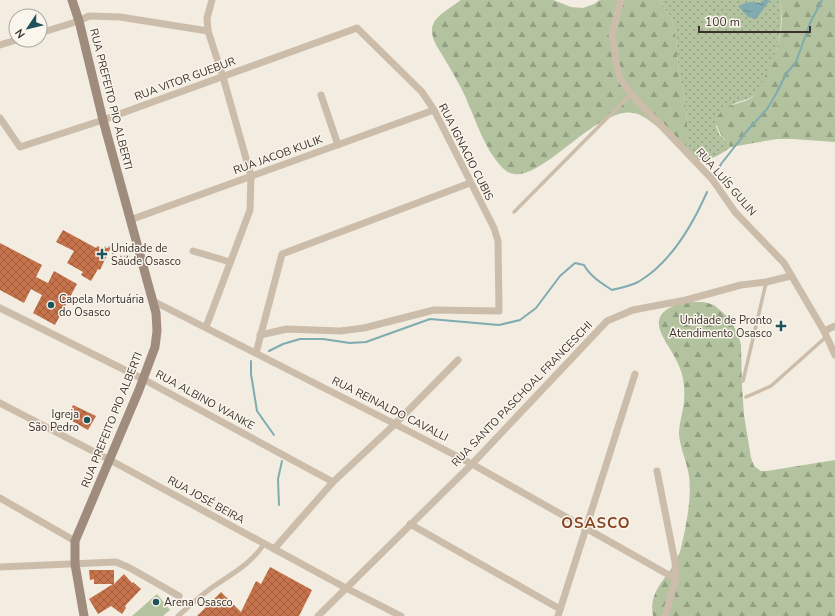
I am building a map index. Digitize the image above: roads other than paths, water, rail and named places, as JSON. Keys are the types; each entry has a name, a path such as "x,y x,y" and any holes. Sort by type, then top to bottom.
{"main road":[{"name":"RUA PREFEITO PIO ALBERTI","path":"72,0 79,21 103,120 153,301 156,313 157,331 155,347 143,379 75,541 75,564 84,616"}],"street":[{"path":"206,328 250,210 251,176 223,77 208,31 207,18 212,0"},
{"name":"RUA LUÍS GULIN","path":"621,0 612,34 620,78 631,94 712,179 736,212 784,263 825,334 835,355"},
{"path":"48,31 79,21 89,16 120,17 208,31"},
{"name":"RUA VITOR GUEBUR","path":"0,118 20,147 103,120 357,28"},
{"name":"RUA IGNACIO CUBIS","path":"260,336 287,329 340,331 364,328 434,310 499,311 498,241 494,228 434,110 422,92 357,28"},
{"path":"321,95 338,145"},
{"name":"RUA JACOB KULIK","path":"130,220 434,110"},
{"path":"256,353 282,254 470,183"},
{"path":"193,251 230,262"},
{"name":"RUA SANTO PASCHOAL FRANCESCHI","path":"318,616 472,464 607,321 633,310 686,300 741,285 766,282 791,276"},
{"name":"RUA REINALDO CAVALLI","path":"153,301 472,464 676,579"},
{"name":"RUA ALBINO WANKE","path":"0,308 143,379 333,482"},
{"path":"825,334 835,326"},
{"path":"274,549 333,482 395,424 458,360"},
{"path":"410,524 559,613 585,527 636,374"},
{"name":"RUA JOSÉ BEIRA","path":"0,403 110,460 346,588 401,616"},
{"path":"657,470 676,579 665,616"},
{"path":"0,498 75,541"},
{"path":"178,616 206,592 242,568 259,553 264,544"},
{"path":"0,567 116,562 130,568 179,596"}],"lane":[{"path":"514,212 631,94"},
{"path":"743,381 766,282"},
{"path":"746,396 771,386 825,334"}],"water":[{"path":"764,0 770,0 756,19 748,17 738,6 749,2 761,3"}],"waterway":[{"path":"718,170 747,131 767,109 786,74 796,62 810,23 822,0"},
{"path":"269,351 283,344 300,339 323,339 350,343 366,342 430,319 499,325 520,320 536,308 560,276 575,263 584,265 593,276 612,290 632,285 661,265 679,243 695,218 707,192"},
{"path":"251,361 251,374 257,411 274,435"},
{"path":"279,505 278,479 282,461"}],"place":[{"name":"Unidade de Saúde Osasco","path":"102,254"},
{"name":"Capela Mortuária do Osasco","path":"51,305"},
{"name":"Unidade de Pronto Atendimento Osasco","path":"781,326"},
{"name":"Igreja São Pedro","path":"87,420"},
{"name":"Arena Osasco","path":"156,602"}],"district":[{"name":"OSASCO","path":"596,523"}]}
